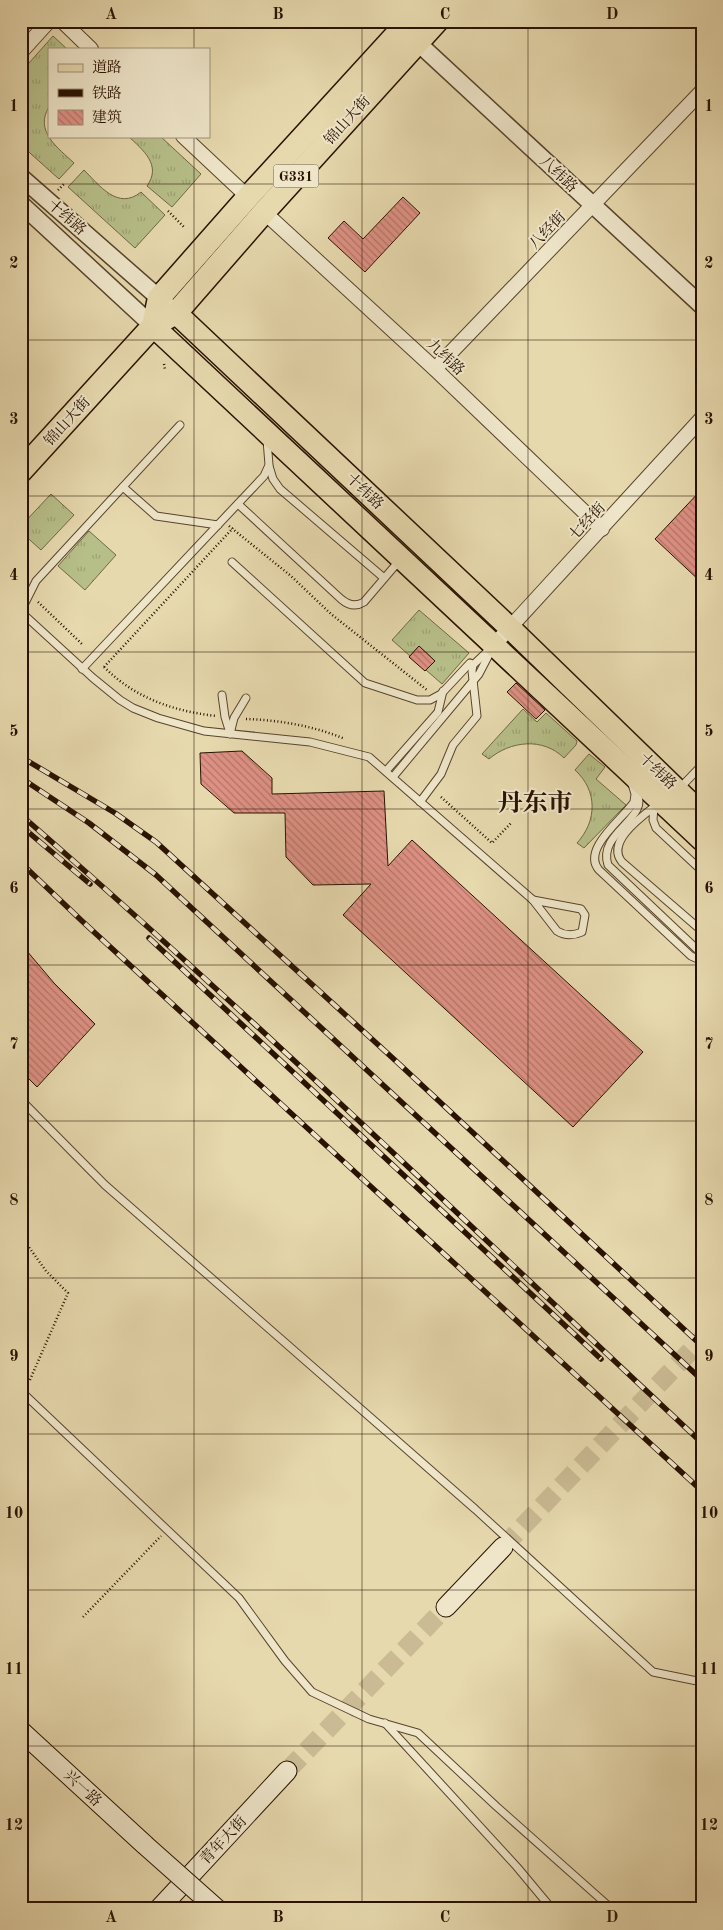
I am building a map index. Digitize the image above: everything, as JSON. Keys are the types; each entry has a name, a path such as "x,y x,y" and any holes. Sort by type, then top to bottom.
{"highway":[{"name":"锦山大街","path":"21,471 153,326 168,306 408,27 437,21"}],"main road":[{"name":"十纬路","path":"168,306 510,628 666,798 702,840"},
{"name":"十纬路","path":"153,326 623,766 666,798 702,814"},
{"path":"446,1607 503,1547"},
{"name":"兴一路","path":"21,1731 145,1846 217,1909"},
{"name":"青年大街","path":"159,1909 287,1771"}],"street":[{"path":"21,52 49,21"},
{"path":"62,21 90,48"},
{"name":"八纬路","path":"408,27 593,206 702,306"},
{"name":"八经街","path":"435,370 702,91"},
{"name":"九纬路","path":"185,138 435,370 602,529"},
{"name":"十纬路","path":"21,176 168,306"},
{"name":"十纬路","path":"21,204 153,326"},
{"name":"七经街","path":"494,645 702,418"}],"lane":[{"path":"180,425 36,581 21,612 110,693 143,713 189,728 288,739 369,757 533,900 557,931 562,934 572,935 582,932 585,915 581,909 533,900"},
{"path":"265,430 269,449 269,465 273,479 280,489 384,578"},
{"path":"82,669 264,476 269,465"},
{"path":"123,487 156,516 220,524"},
{"path":"238,504 344,602 354,605 362,603 401,557"},
{"path":"232,562 365,683 417,700 430,700 443,691 470,662 473,665"},
{"path":"420,802 441,774 453,745 477,716 473,665 494,645"},
{"path":"393,777 474,681 494,645"},
{"path":"386,771 438,712 443,691"},
{"path":"222,695 230,734"},
{"path":"230,734 234,718 246,698"},
{"path":"702,764 666,798 622,835 618,845 618,856 622,862 702,931"},
{"path":"623,766 639,799 638,807 609,842 606,852 608,865 702,954"},
{"path":"634,790 632,804 598,845 594,854 595,864 599,870 691,956 702,961"},
{"path":"666,798 654,820 658,830 702,871"},
{"path":"21,1100 106,1185 475,1509 652,1672 702,1682"},
{"path":"23,1392 239,1598 284,1661 312,1692 369,1719 418,1733 496,1806 612,1909"},
{"path":"385,1723 552,1909"}],"path":[{"path":"57,191 64,184"},
{"path":"168,211 185,228"},
{"path":"164,364 165,370"},
{"path":"220,524 233,528 291,576 332,614 425,688 429,695"},
{"path":"104,667 233,528"},
{"path":"35,600 83,645"},
{"path":"100,663 125,686 145,697 186,711 218,717"},
{"path":"239,719 277,721 325,732 349,740 354,746 353,752"},
{"path":"441,797 492,843 512,822"},
{"path":"21,1236 46,1271 68,1294 23,1392"},
{"path":"83,1617 167,1529"}],"green space":[{"path":"53,36 66,48 48,48 48,109 44,124 48,138 74,163 59,179 21,145 21,72"},
{"path":"130,138 162,138 201,174 172,207 147,186 151,178 152,165 145,152"},
{"path":"84,170 103,189 117,197 124,199 133,197 141,192 165,215 135,248 68,187"},
{"path":"51,494 74,515 41,550 21,532 21,526"},
{"path":"89,531 116,555 85,590 58,566"},
{"path":"419,610 469,653 442,684 426,670 435,661 419,646 410,656 392,640"},
{"path":"523,709 537,722 546,713 577,741 576,745 564,758 556,751 537,744 516,745 497,753 489,759 482,754"},
{"path":"589,754 605,767 596,779 626,805 584,848 577,843 584,834 591,816 591,797 583,778 575,770"}],"building":[{"path":"403,197 420,213 365,272 328,238 344,221 363,239"},
{"path":"702,489 702,583 655,539"},
{"path":"419,646 435,661 425,671 409,657"},
{"path":"516,683 545,710 536,719 507,692"},
{"path":"242,751 272,778 272,794 384,791 388,866 412,840 643,1052 573,1127 343,915 371,884 313,885 286,857 285,813 234,813 201,784 200,753"},
{"path":"21,944 54,983 95,1024 37,1087 21,1071"}],"tunnel":[{"path":"503,1547 702,1339"},
{"path":"287,1771 446,1607"}],"railway":[{"path":"21,757 115,813 156,842 397,1062 702,1346"},
{"path":"21,778 89,823 156,875 702,1380"},
{"path":"21,815 108,891 279,1047 702,1443"},
{"path":"21,826 90,884"},
{"path":"21,863 702,1491"},
{"path":"149,938 601,1359"}],"district":[{"name":"丹东市","path":"535,802"}]}
